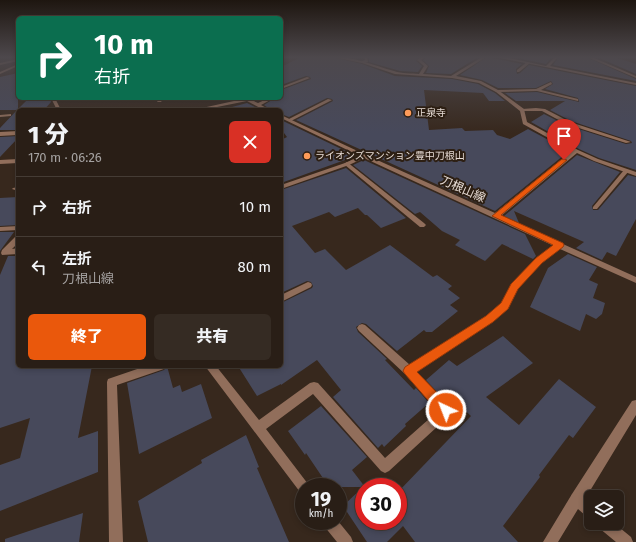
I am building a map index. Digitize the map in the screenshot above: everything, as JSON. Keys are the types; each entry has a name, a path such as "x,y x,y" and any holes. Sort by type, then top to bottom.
{"street":[{"path":"283,87 296,82"},
{"path":"481,82 497,91 522,110 525,123 576,151 636,174"},
{"path":"536,90 551,83"},
{"path":"497,91 536,90 576,100"},
{"path":"206,108 242,100"},
{"path":"247,100 264,108"},
{"path":"257,105 268,100"},
{"path":"289,120 330,100"},
{"path":"228,104 231,108"},
{"path":"522,110 543,110 568,123 628,142"},
{"path":"0,116 9,115"},
{"name":"刀根山線","path":"283,117 364,156 636,280"},
{"path":"0,134 16,133"},
{"path":"496,216 576,151"},
{"path":"283,186 347,164 364,156"},
{"path":"0,162 16,161"},
{"path":"347,164 422,225"},
{"path":"596,208 626,171"},
{"path":"0,229 16,228"},
{"path":"3,253 16,241"},
{"path":"409,371 489,319 504,306 514,287 539,260 560,245"},
{"path":"3,253 16,251"},
{"path":"283,298 308,285"},
{"path":"258,428 314,387 385,468 446,410 409,371 362,328"},
{"path":"116,542 112,382 154,368"},
{"path":"212,368 296,478"},
{"path":"550,542 636,405"},
{"path":"577,499 584,505"},
{"path":"337,530 346,542"},
{"path":"612,530 626,542"}],"building":[{"path":"0,82 16,82 16,100 18,100 18,108 16,108 16,110 0,110"},
{"path":"302,82 469,82 478,84 495,93 505,101 489,101 483,93 424,90 429,130 462,128 465,131 493,130 497,135 510,139 528,129 569,151 495,211 296,120 333,101 332,99 327,98 289,117 283,115 283,108 268,108 264,105 272,100 283,100 283,89"},
{"path":"487,82 548,82 536,88 498,88"},
{"path":"552,82 617,82 636,86 636,170 599,158 579,149 531,122 544,114 566,125 626,144 632,143 631,141 571,121 550,110 565,101 516,101 505,93 537,92 579,102 578,98 545,89 553,84"},
{"path":"27,100 50,100 51,102 46,108 19,108"},
{"path":"247,103 257,108 232,108"},
{"path":"16,111 16,130 0,130 0,128"},
{"path":"283,121 356,156 283,182 283,139 287,137 283,132"},
{"path":"16,136 16,140 0,157 0,137"},
{"path":"577,155 620,172 592,206 593,210 598,210 628,175 636,177 636,219 616,256 607,252 602,260 576,248 584,242 514,211 519,223 504,216"},
{"path":"364,160 525,234 536,256 533,259 502,244 485,261 455,245 460,240 442,231 420,212 415,214 353,165"},
{"path":"346,168 406,218 381,228 358,208 335,217 329,212 292,226 315,253 325,249 346,270 390,245 433,277 437,275 452,286 448,289 460,298 450,305 458,311 432,332 426,332 424,330 397,351 366,324 362,323 356,327 358,332 387,359 385,360 414,390 416,388 429,403 405,424 406,426 384,447 382,444 378,448 333,397 341,390 317,360 281,385 257,396 239,368 283,368 283,302 312,288 313,286 311,282 307,281 283,292 283,189"},
{"path":"16,197 16,225 0,226 0,198"},
{"path":"0,232 14,232 0,251"},
{"path":"568,254 597,267 589,280 598,284 593,298 605,303 602,314 596,319 586,314 580,331 530,307 548,268"},
{"path":"8,256 16,256 16,368 92,368 78,438 98,431 98,472 0,511 0,465 20,458 30,418 0,428 0,275"},
{"path":"503,336 533,363 486,397 519,425 559,379 596,407 573,438 569,435 503,526 518,542 415,542 406,530 407,483 471,416 443,390 439,394 426,380 449,360 457,366"},
{"path":"168,368 173,388 180,385 182,392 201,384 212,418 139,454 127,383"},
{"path":"321,406 367,457 352,470 358,478 355,478 355,487 347,487 347,478 323,478 306,453 305,455 288,431"},
{"path":"246,435 259,467 257,468 289,542 148,542 138,501 202,463 201,460"},
{"path":"355,495 355,524 347,512 347,502"},
{"path":"83,513 79,542 5,542 5,539"},
{"path":"359,530 399,530 387,542 367,542"}],"place":[{"name":"正泉寺","path":"408,113"},
{"name":"ライオンズマンション豊中刀根山","path":"307,156"}],"route":[{"path":"446,410 409,371 489,319 504,306 514,287 539,260 560,245 496,216 564,160"}]}
